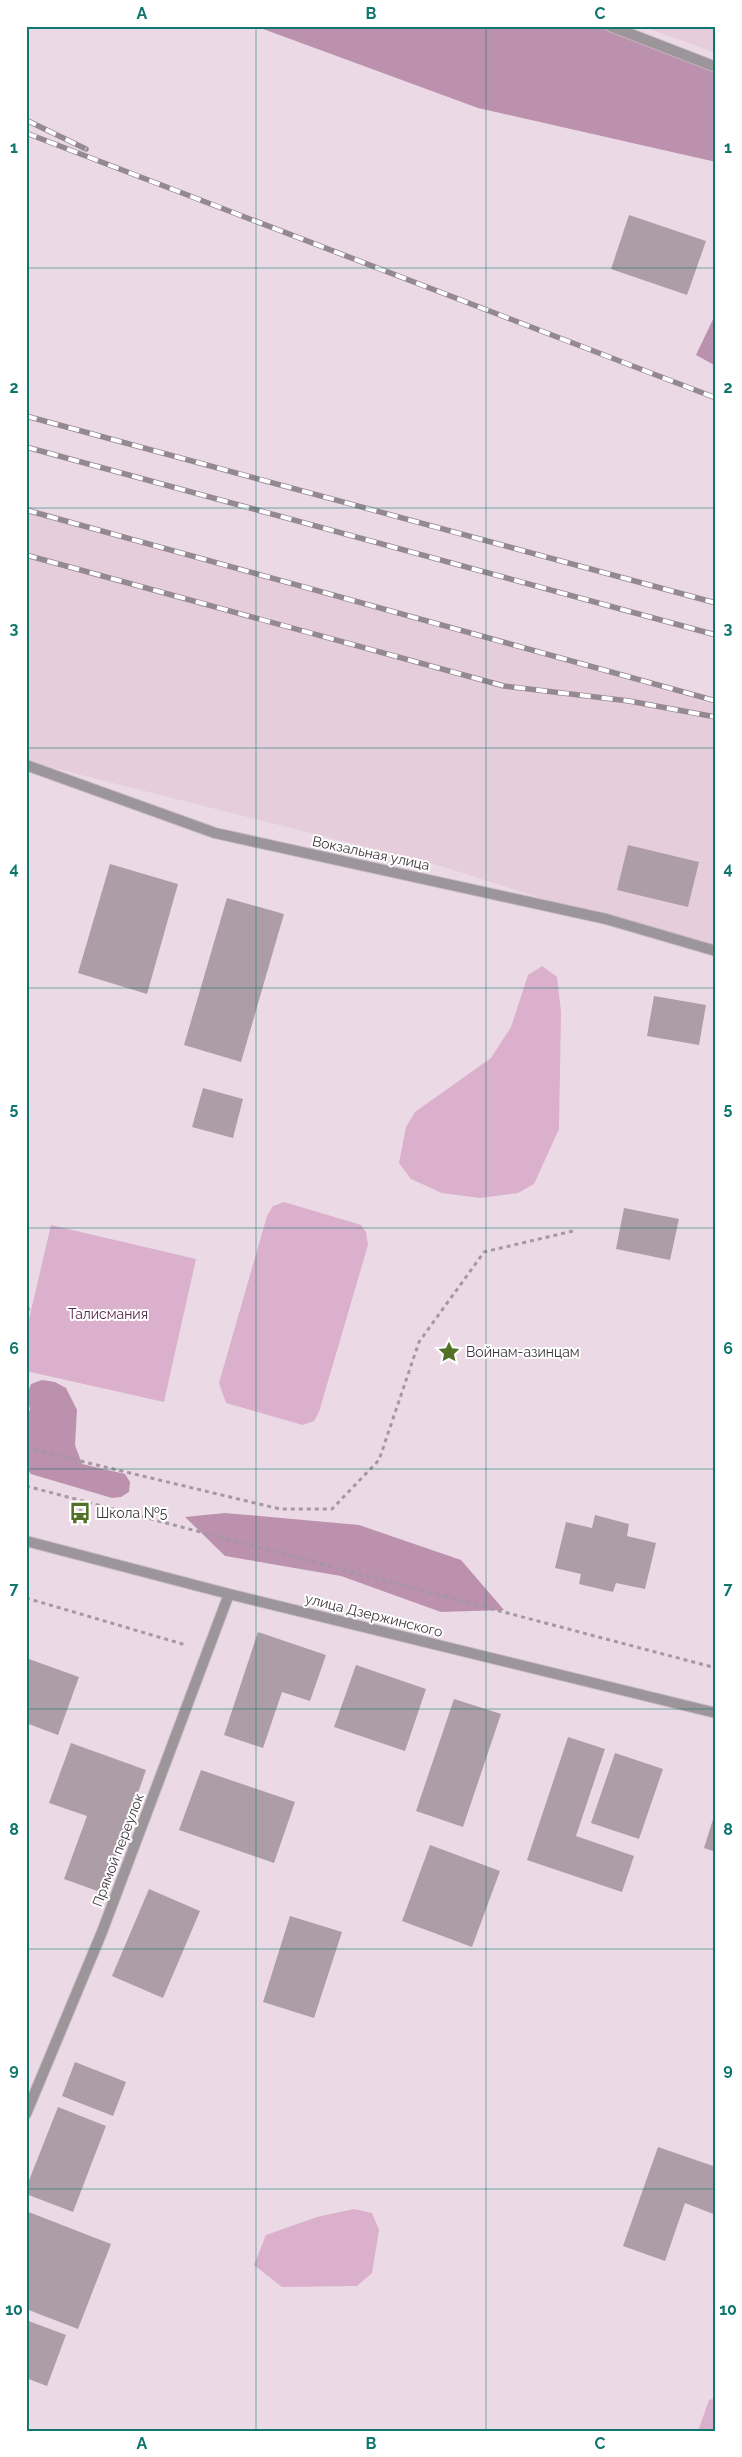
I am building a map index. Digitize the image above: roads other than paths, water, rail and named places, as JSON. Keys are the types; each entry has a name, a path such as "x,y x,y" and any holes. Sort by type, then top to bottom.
{"street":[{"path":"610,26 716,67"},
{"name":"Вокзальная улица","path":"26,765 215,833 606,919 716,951"},
{"name":"улица Дзержинского","path":"26,1541 229,1594 716,1713"},
{"name":"Прямой переулок","path":"26,2114 102,1932 229,1594"}],"railway":[{"path":"26,120 86,149"},
{"path":"26,133 716,398"},
{"path":"26,416 716,603"},
{"path":"26,447 716,635"},
{"path":"26,510 716,701"},
{"path":"26,555 504,686 629,701 716,717"}],"place":[{"name":"Войнам-азинцам","path":"449,1352"},
{"name":"Школа №5","path":"80,1513"}],"park label":[{"name":"Талисмания","path":"108,1314"}]}
